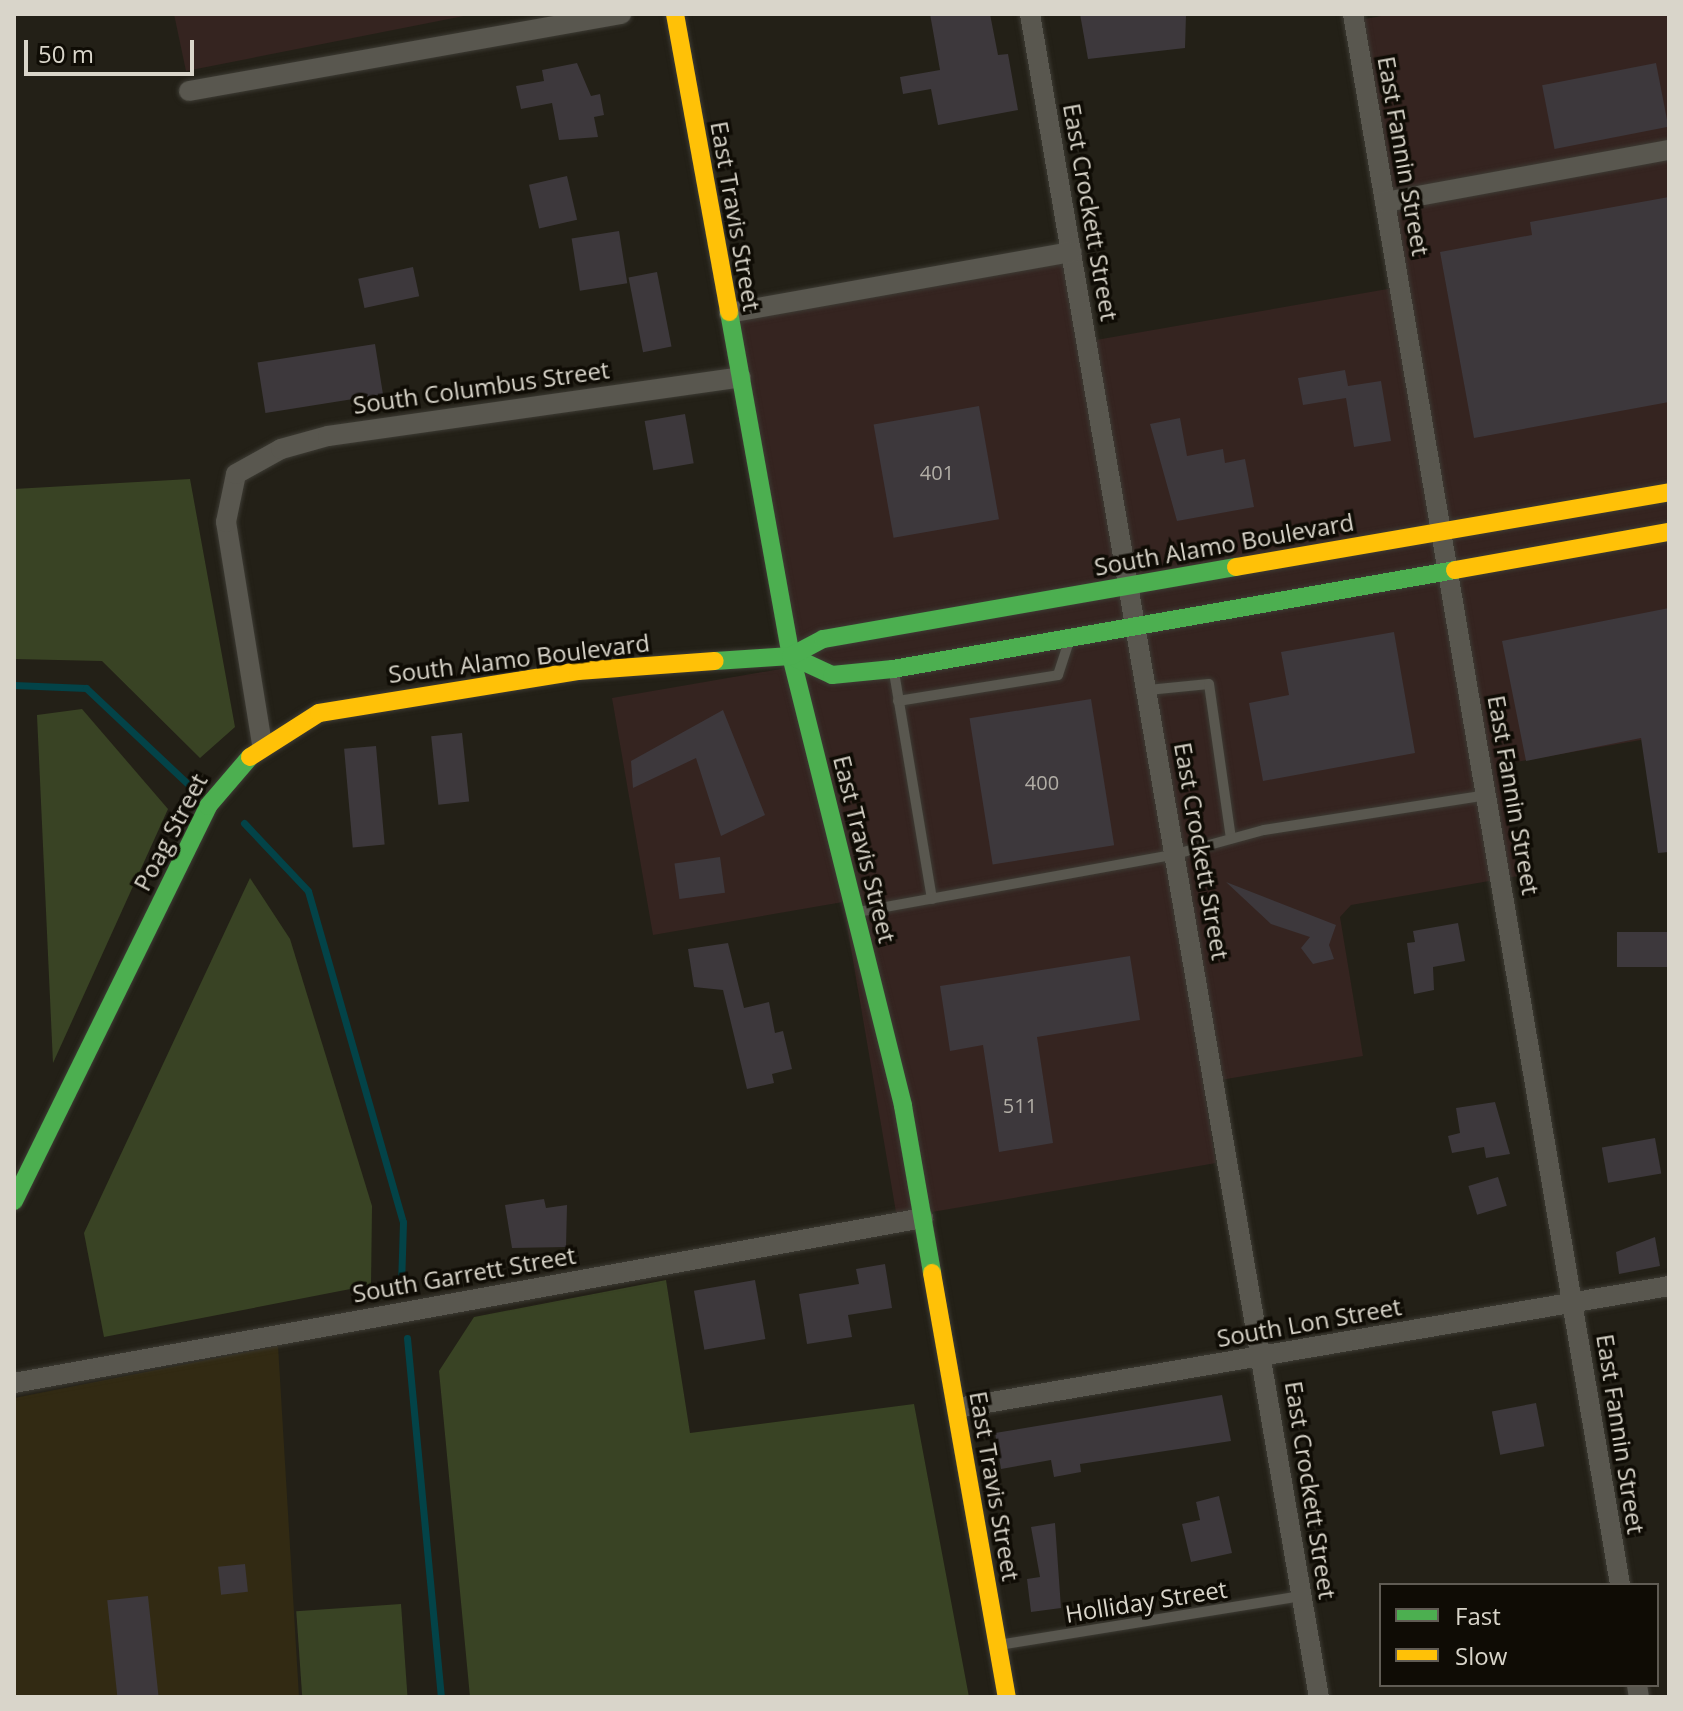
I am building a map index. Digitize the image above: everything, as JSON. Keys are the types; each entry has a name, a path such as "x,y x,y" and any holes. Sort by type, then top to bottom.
{"street":[{"path":"189,91 621,14"},
{"name":"East Travis Street","path":"675,14 791,656 856,913 923,1218 1007,1697"},
{"name":"East Crockett Street","path":"1030,14 1263,1356 1319,1697"},
{"name":"East Fannin Street","path":"1353,14 1620,1583"},
{"path":"1385,202 1669,150"},
{"path":"729,313 1072,252"},
{"name":"South Columbus Street","path":"262,744 226,522 236,474 281,449 328,436 741,377"},
{"name":"South Alamo Boulevard","path":"262,744 319,713 358,704 578,671 791,656 823,639 1669,492"},
{"name":"South Alamo Boulevard","path":"791,656 832,675 893,669 1669,532"},
{"name":"Poag Street","path":"14,1201 208,806 262,744"},
{"name":"South Garrett Street","path":"14,1383 923,1218"},
{"name":"South Lon Street","path":"957,1408 1669,1286"}],"lane":[{"path":"898,701 1058,675 1069,638"},
{"path":"893,669 932,899"},
{"path":"1148,690 1209,684 1231,838"},
{"path":"856,913 1176,854 1231,838 1488,795"},
{"name":"Holliday Street","path":"998,1645 1301,1596"}],"shaded area":[{"path":"174,14 474,14 186,71"},
{"path":"1392,14 1669,14 1669,735 1499,765 1518,876 1351,905 1340,917 1363,1056 1203,1083 1216,1163 897,1218 843,902 653,935 612,698 792,667 729,307 1080,247 1096,340 1399,287 1354,21"},
{"path":"278,1346 299,1697 14,1697 14,1398"}],"green space":[{"path":"190,479 235,727 200,758 102,661 14,659 14,489"},
{"path":"82,709 168,809 53,1063 37,715"},
{"path":"250,878 290,939 372,1206 371,1285 104,1337 84,1233"},
{"path":"666,1280 690,1433 914,1404 969,1697 470,1697 439,1371 474,1317"},
{"path":"401,1604 407,1697 302,1697 296,1611"}],"building":[{"path":"930,14 990,14 998,55 1008,54 1018,110 938,125 931,89 903,94 900,77 940,70"},
{"path":"1080,14 1186,14 1185,48 1088,59"},
{"path":"577,63 591,96 600,94 604,115 594,117 598,137 559,140 552,103 521,109 516,86 544,81 542,70"},
{"path":"1656,63 1668,127 1555,149 1542,85"},
{"path":"567,176 577,220 539,229 529,185"},
{"path":"1669,197 1669,402 1474,438 1440,252 1532,235 1530,222"},
{"path":"619,231 627,283 580,291 572,239"},
{"path":"413,267 419,296 364,308 358,279"},
{"path":"657,272 672,347 643,352 629,278"},
{"path":"375,344 383,394 265,413 257,363"},
{"path":"1345,370 1348,386 1381,381 1391,441 1354,447 1346,398 1303,405 1298,378"},
{"path":"979,406 999,519 894,538 874,425"},
{"path":"685,414 694,463 653,470 645,421"},
{"path":"1180,418 1187,456 1223,449 1225,463 1245,459 1254,507 1177,521 1150,424"},
{"path":"1669,608 1669,852 1658,853 1641,738 1526,761 1502,641"},
{"path":"1394,632 1415,753 1263,781 1249,703 1289,695 1281,652"},
{"path":"1091,699 1114,845 993,864 970,718"},
{"path":"723,710 765,815 721,836 696,758 633,788 631,761"},
{"path":"462,733 469,802 438,805 431,736"},
{"path":"376,746 385,845 353,847 344,749"},
{"path":"720,857 725,893 679,899 674,863"},
{"path":"1226,882 1336,925 1329,945 1334,959 1313,964 1301,948 1310,937 1271,924"},
{"path":"1458,923 1465,961 1433,967 1434,990 1414,994 1407,943 1415,942 1413,931"},
{"path":"1617,932 1669,932 1669,967 1617,967"},
{"path":"728,943 744,1008 769,1002 775,1033 783,1031 792,1069 772,1074 774,1083 747,1089 723,990 694,987 688,949"},
{"path":"1130,956 1140,1020 1037,1037 1053,1143 999,1152 983,1045 950,1051 940,986"},
{"path":"1495,1102 1510,1154 1486,1158 1484,1147 1452,1153 1448,1136 1460,1133 1456,1108"},
{"path":"1655,1138 1661,1173 1608,1183 1602,1147"},
{"path":"1498,1177 1507,1206 1477,1215 1468,1186"},
{"path":"544,1199 546,1208 567,1205 566,1247 512,1248 505,1205"},
{"path":"1655,1237 1660,1266 1619,1274 1616,1252"},
{"path":"885,1264 892,1308 848,1315 852,1337 807,1344 799,1294 859,1284 856,1269"},
{"path":"755,1280 765,1339 704,1350 694,1291"},
{"path":"1222,1395 1231,1441 1080,1464 1081,1472 1054,1477 1051,1460 1001,1469 995,1433"},
{"path":"1536,1403 1544,1446 1500,1455 1492,1412"},
{"path":"1219,1496 1232,1553 1191,1562 1182,1524 1200,1520 1196,1502"},
{"path":"1055,1523 1061,1608 1031,1612 1027,1579 1040,1577 1031,1527"},
{"path":"245,1564 248,1592 221,1595 218,1567"},
{"path":"148,1596 159,1696 117,1697 107,1600"}],"waterway":[{"path":"14,685 86,688 188,784"},
{"path":"244,823 308,891 403,1222 401,1287"},
{"path":"407,1338 441,1697"}],"traffic: fast":[{"path":"729,312 791,656 903,1106 932,1273"},
{"path":"715,661 791,656 823,639 1236,567"},
{"path":"791,656 832,675 893,669 1455,570"},
{"path":"14,1201 208,806 250,757"}],"traffic: slow":[{"path":"675,14 729,312"},
{"path":"1236,567 1669,492"},
{"path":"1455,570 1669,532"},
{"path":"250,757 319,713 578,671 715,661"},
{"path":"932,1273 1007,1697"}]}
